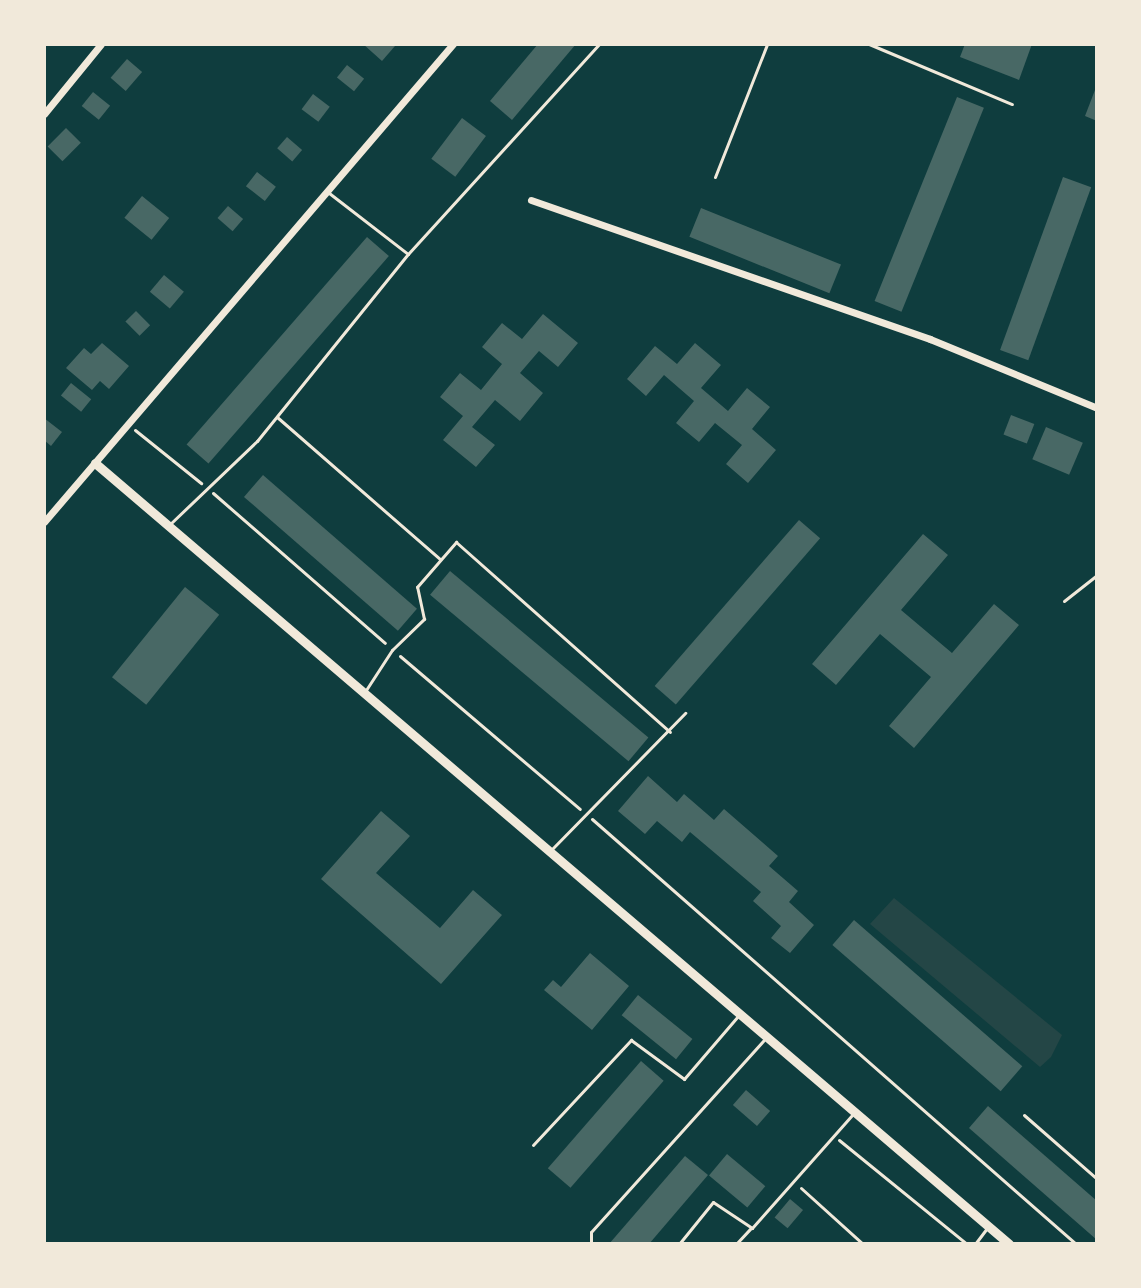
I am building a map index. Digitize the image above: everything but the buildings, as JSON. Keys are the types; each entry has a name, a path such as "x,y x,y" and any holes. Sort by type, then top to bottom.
{"street":[{"path":"44,114 101,44"},
{"path":"44,522 453,44"},
{"path":"531,200 930,339 1097,408"},
{"path":"95,463 1009,1244"}],"lane":[{"path":"169,525 277,417 408,254 599,44"},
{"path":"715,177 767,44"},
{"path":"869,44 1012,104"},
{"path":"881,49 883,44"},
{"path":"327,191 408,254"},
{"path":"277,417 441,560"},
{"path":"364,693 392,650 424,619 417,587 456,542 670,732"},
{"path":"1064,601 1097,575"},
{"path":"550,851 670,732 685,713"},
{"path":"533,1145 631,1040 684,1079 740,1014"},
{"path":"591,1244 591,1232 767,1037"},
{"path":"736,1244 855,1112"},
{"path":"1024,1115 1097,1179"},
{"path":"679,1244 713,1202 752,1228"},
{"path":"975,1244 988,1226"}],"path":[{"path":"129,425 205,486 586,814 1076,1244"},
{"path":"834,1136 967,1244"},
{"path":"793,1181 863,1244"}],"shaded area":[{"path":"894,898 1062,1035 1051,1057 1040,1067 870,924"}]}
